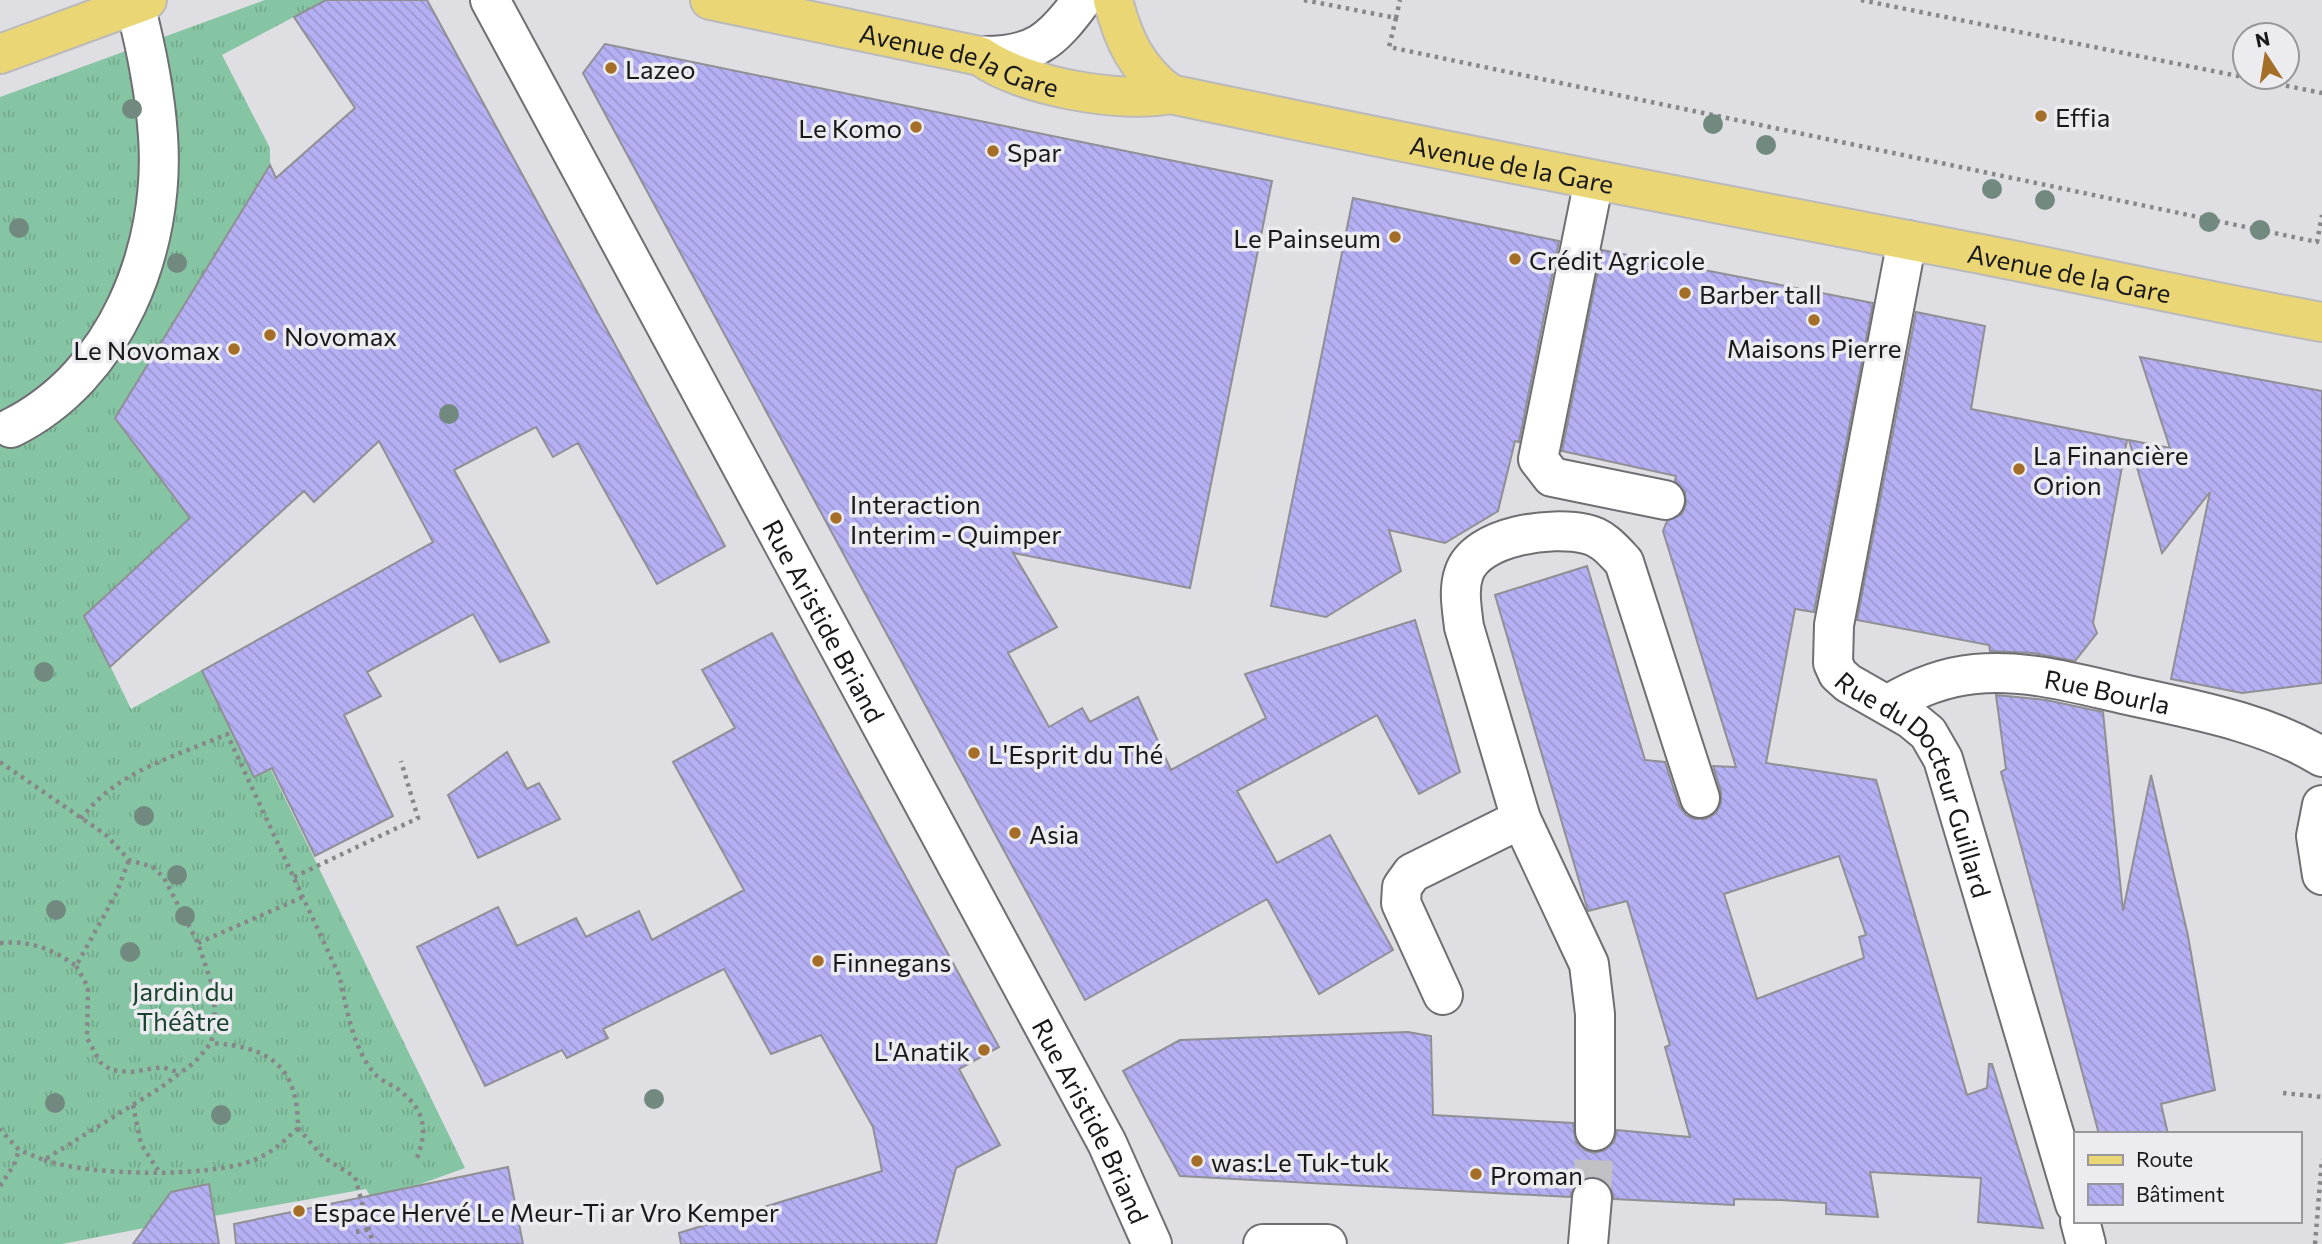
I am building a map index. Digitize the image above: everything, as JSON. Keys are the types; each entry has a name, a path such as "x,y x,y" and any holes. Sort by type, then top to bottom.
{"main road":[{"name":"Avenue de la Gare","path":"709,0 980,56 1000,70 1020,77 1107,95 1145,99 1170,94 2204,301 2322,321"},
{"path":"1113,0 1118,21 1141,70 1170,94"},
{"path":"0,54 141,2"}],"street":[{"name":"Rue Aristide Briand","path":"489,0 1100,1130 1152,1244"},
{"path":"980,56 1004,56 1044,43 1062,28 1082,0"},
{"path":"10,428 31,418 58,397 104,349 142,266 153,224 158,138 141,2"},
{"path":"1594,180 1538,459 1552,477 1665,500"},
{"name":"Rue du Docteur Guillard","path":"1907,240 1832,645 1833,663 1838,674 1847,683 1889,704 1927,733 1943,759 2074,1201"},
{"path":"1595,1131 1595,1014 1589,964 1521,819 1464,627 1460,596 1464,572 1476,553 1501,540 1536,534 1587,534 1607,543 1624,562 1700,798"},
{"name":"Rue Bourla","path":"1889,704 1921,687 1950,678 1975,674 2033,676 2192,710 2270,733 2322,757"},
{"path":"1443,995 1401,903 1402,887 1412,873 1521,819"},
{"path":"2319,821 2322,875"},
{"path":"1588,1244 1592,1198"},
{"path":"2081,1223 2086,1244"},
{"path":"1263,1244 1327,1244"}],"path":[{"path":"1304,0 1396,18"},
{"path":"1400,0 1389,47 2317,242 2322,215"},
{"path":"1861,0 2322,93"},
{"path":"81,819 94,802 119,782 227,734 341,978 346,1008 368,1060 376,1075 402,1092 416,1108 425,1137 417,1158"},
{"path":"294,877 418,818 401,761"},
{"path":"0,762 106,835 129,860 153,867 164,878 198,943 214,991 215,1026 211,1043 182,1074 44,1160"},
{"path":"76,966 116,894 129,860"},
{"path":"198,943 303,897"},
{"path":"0,943 30,944 51,950 76,966 88,987 87,1038 100,1062 111,1070 131,1072 162,1068 182,1074"},
{"path":"211,1043 257,1050 282,1065 295,1096 298,1128 323,1157 355,1177 373,1244"},
{"path":"2283,1093 2322,1097"},
{"path":"133,1105 142,1144 159,1171"},
{"path":"0,1129 19,1150 67,1168 159,1171 214,1170 238,1165 271,1151 298,1128"},
{"path":"0,1186 14,1165 19,1150"},
{"path":"2315,1244 2322,1159"},
{"path":"356,1232 370,1229"}],"green space":[{"name":"Jardin du Théâtre","path":"265,0 326,0 222,55 270,148 270,165 285,194 382,343 87,618 131,709 218,661 465,1168 373,1201 366,1189 214,1216 211,1193 196,1187 165,1224 62,1244 0,1244 0,97"}],"building":[{"path":"326,0 427,0 725,546 657,584 578,443 553,457 536,427 454,470 549,642 500,662 473,614 367,672 381,696 344,715 393,816 315,856 272,768 254,777 202,671 433,542 379,441 314,502 304,491 110,667 84,616 190,518 115,418 270,165 276,178 355,108 294,17"},
{"path":"605,44 1272,181 1190,588 1013,553 1057,627 1008,653 1049,727 1082,708 1090,722 1138,697 1171,770 1266,718 1245,674 1415,620 1460,772 1419,794 1377,715 1237,791 1277,863 1330,835 1393,950 1319,994 1267,899 1085,1000 583,73"},
{"path":"1353,198 1559,241 1519,442 1515,441 1498,511 1445,543 1389,530 1401,571 1326,617 1271,606"},
{"path":"1602,250 1873,303 1814,612 1795,609 1766,763 1876,780 1967,1095 1987,1088 1989,1064 1992,1064 2043,1228 1978,1222 1981,1178 1870,1172 1878,1217 1826,1214 1826,1203 1734,1199 1734,1205 1614,1199 1611,1188 1605,1181 1593,1176 1583,1178 1575,1185 1570,1197 1180,1176 1123,1071 1180,1040 1408,1032 1431,1036 1433,1115 1573,1123 1576,1142 1585,1150 1594,1153 1605,1150 1614,1142 1617,1130 1690,1137 1665,1047 1670,1045 1627,901 1588,911 1495,595 1587,566 1645,760 1665,762 1679,805 1686,815 1695,819 1706,819 1716,813 1721,803 1721,792 1713,766 1736,767 1663,531 1667,521 1682,514 1686,504 1685,492 1675,481 1676,476 1562,451","holes":["1839,856 1866,935 1859,937 1864,958 1757,999 1724,894"]},
{"name":"La Financière Orion","path":"1916,312 1985,326 1971,409 2127,440 2093,623 2097,633 2075,661 2033,653 1990,651 1989,645 1857,620"},
{"path":"2140,357 2322,391 2322,683 2242,693 2171,679 2210,492 2162,553 2129,440 2170,448"},
{"path":"772,633 999,1047 959,1069 1000,1145 956,1168 936,1244 681,1244 679,1233 882,1171 873,1127 821,1035 771,1054 724,969 603,1029 608,1038 567,1058 562,1050 485,1086 417,947 498,907 517,946 576,918 586,937 639,911 652,940 744,890 673,762 735,728 702,670"},
{"path":"1996,695 2046,700 2103,712 2123,911 2151,775 2188,936 2215,1090 2161,1104 2168,1132 2098,1132 2001,772 2006,769"},
{"path":"507,752 527,789 539,783 560,819 478,858 448,795"},
{"path":"508,1167 523,1244 236,1244 234,1224"},
{"path":"209,1184 219,1244 133,1244 171,1192"}],"tunnel":[{"path":"1592,1198 1595,1131"}],"place":[{"name":"Lazeo","path":"611,68"},
{"name":"Effia","path":"2041,116"},
{"name":"Le Komo","path":"916,127"},
{"name":"Spar","path":"993,151"},
{"name":"Le Painseum","path":"1395,237"},
{"name":"Crédit Agricole","path":"1515,259"},
{"name":"Barber tall","path":"1685,293"},
{"name":"Maisons Pierre","path":"1814,320"},
{"name":"Novomax","path":"270,335"},
{"name":"Le Novomax","path":"234,349"},
{"name":"La Financière Orion","path":"2019,469"},
{"name":"Interaction Interim - Quimper","path":"836,518"},
{"name":"L'Esprit du Thé","path":"974,753"},
{"name":"Asia","path":"1015,833"},
{"name":"Finnegans","path":"818,961"},
{"name":"L'Anatik","path":"984,1050"},
{"name":"was:Le Tuk-tuk","path":"1197,1161"},
{"name":"Proman","path":"1476,1174"},
{"name":"Espace Hervé Le Meur-Ti ar Vro Kemper","path":"299,1211"}]}
